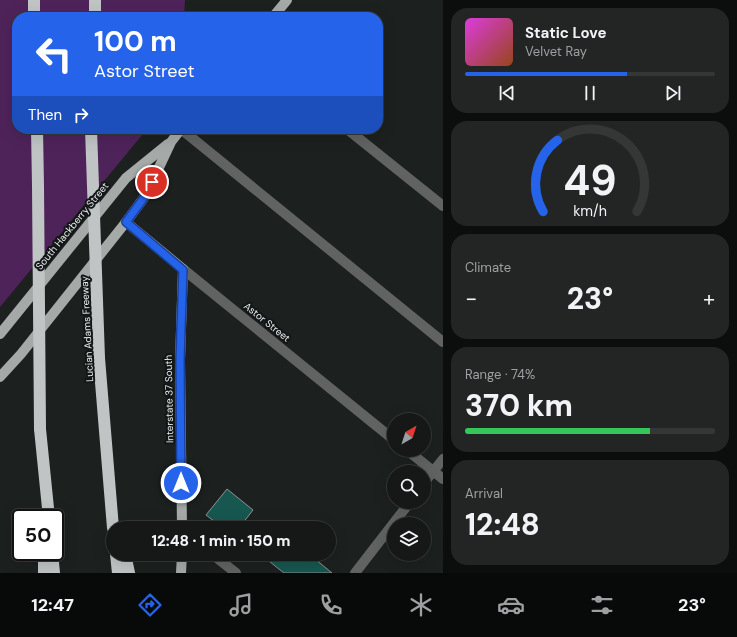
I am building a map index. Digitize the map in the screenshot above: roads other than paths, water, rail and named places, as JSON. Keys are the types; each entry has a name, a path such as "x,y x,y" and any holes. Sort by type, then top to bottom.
{"highway":[{"path":"34,0 34,12"},
{"path":"95,0 95,12"},
{"path":"37,134 40,430 48,509"},
{"name":"Lucian Adams Freeway","path":"91,134 99,358 112,521"},
{"path":"106,451 113,480 120,521"},
{"path":"45,509 46,482"},
{"path":"44,561 44,573"},
{"path":"53,561 54,573"},
{"path":"117,561 118,573"},
{"path":"127,561 129,573"}],"main road":[{"path":"278,12 287,0"},
{"name":"South Hackberry Street","path":"0,377 21,354 146,195 171,142 177,134"},
{"name":"South Hackberry Street","path":"0,334 126,178 171,142"},
{"name":"Astor Street","path":"126,222 183,270"},
{"name":"Interstate 37 South","path":"182,521 180,360 183,270"},
{"path":"181,573 182,561"}],"street":[{"path":"187,134 443,342"},
{"path":"353,134 443,206"},
{"name":"Astor Street","path":"183,270 387,434"},
{"path":"416,457 443,479"},
{"path":"431,474 443,459"},
{"path":"355,573 405,509"},
{"path":"221,561 236,573"}]}
